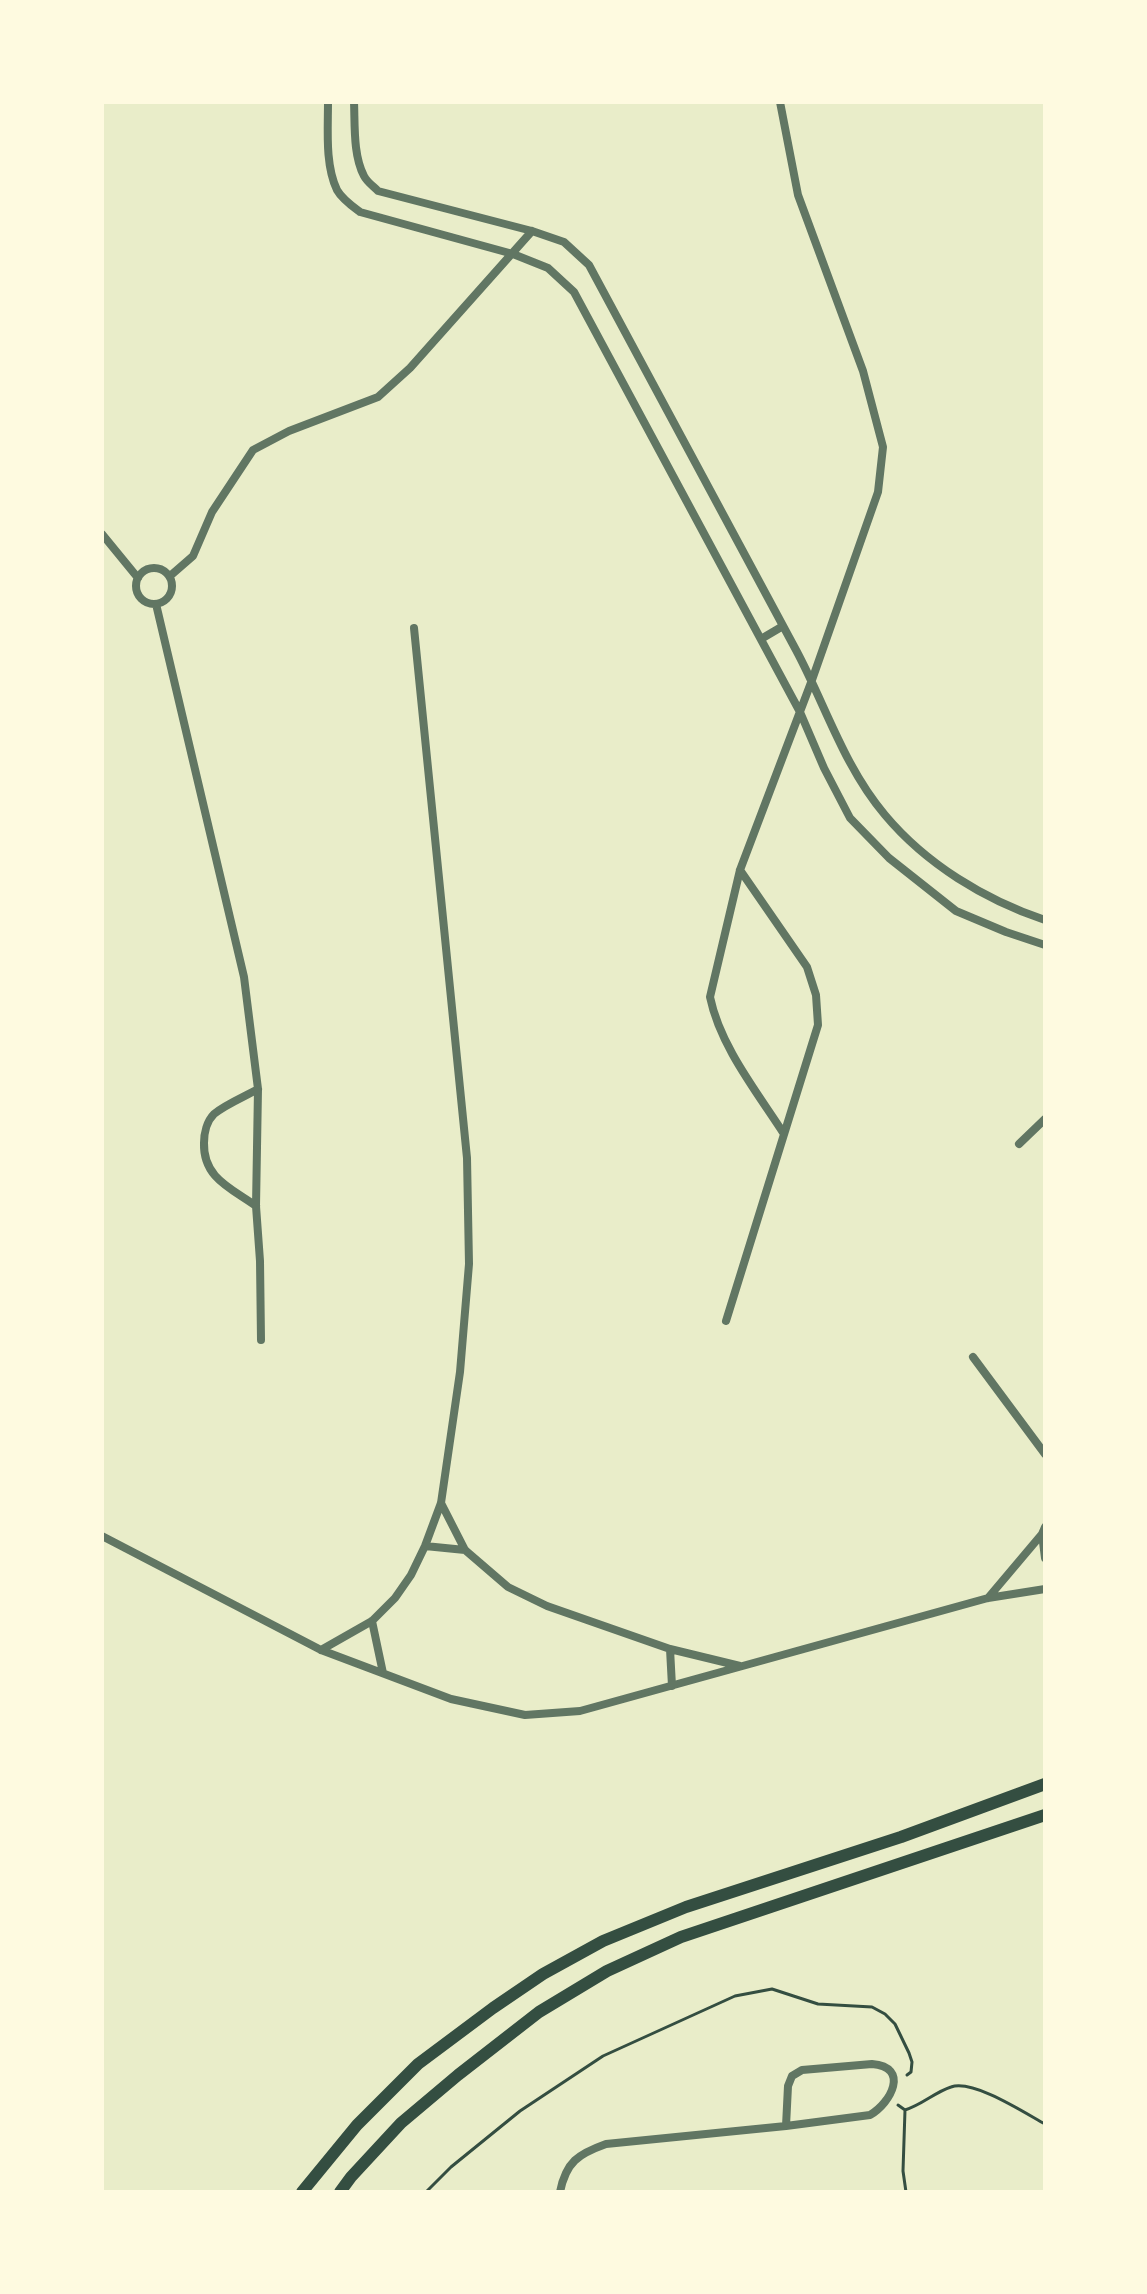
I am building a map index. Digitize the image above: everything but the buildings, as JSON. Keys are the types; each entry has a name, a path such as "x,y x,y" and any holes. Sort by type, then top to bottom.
{"main road":[{"path":"302,2192 357,2125 418,2064 543,1974 603,1941 686,1907 901,1837 1045,1784"},
{"path":"340,2192 401,2123 458,2075 539,2012 607,1971 681,1937 1045,1815"}],"street":[{"path":"328,102 332,168 338,191 348,203 360,212 513,254 548,268 574,292 800,712 850,818 889,858 956,911 1045,945"},
{"path":"354,102 360,164 365,178 378,191 564,242 589,265 812,680 852,766 884,815 931,860 977,889 1026,914 1045,920"},
{"path":"780,102 798,195 863,371 883,447 878,492 812,680 740,870 710,997 714,1018 724,1039 784,1134"},
{"path":"170,576 193,556 212,512 253,450 289,431 378,397 410,368 532,231"},
{"path":"102,534 138,578"},
{"path":"153,568 170,576 171,594 164,601 156,604 146,602 140,596 136,587 144,571 153,568"},
{"path":"156,604 244,977 258,1089 256,1206 261,1340"},
{"path":"761,639 783,626"},
{"path":"321,1650 372,1621 395,1598 411,1575 441,1503 460,1372 469,1264 467,1158 414,628"},
{"path":"726,1321 818,1025 816,995 807,967 740,870"},
{"path":"256,1206 215,1177 205,1160 203,1146 204,1134 213,1115 258,1089"},
{"path":"1019,1144 1045,1119"},
{"path":"973,1357 1045,1454"},
{"path":"441,1503 465,1550 508,1587 534,1600 670,1649 741,1667"},
{"path":"1044,1531 1045,1558"},
{"path":"988,1598 1044,1531"},
{"path":"102,1536 321,1650 451,1699 525,1715 580,1711 988,1598 1045,1589"},
{"path":"425,1546 465,1550"},
{"path":"372,1621 383,1673"},
{"path":"670,1649 672,1686"},
{"path":"560,2192 566,2170 582,2153 606,2144 786,2126 870,2115 880,2109 893,2089 891,2071 884,2065 872,2064 802,2070 792,2076 788,2086 786,2126"}],"path":[{"path":"426,2192 451,2167 520,2111 603,2056 735,1996 772,1989 818,2004 872,2007 885,2014 895,2024 912,2062 911,2072 893,2089"},
{"path":"887,2100 905,2110 951,2087 969,2086 1045,2124"},
{"path":"905,2110 903,2171 906,2192"}]}
